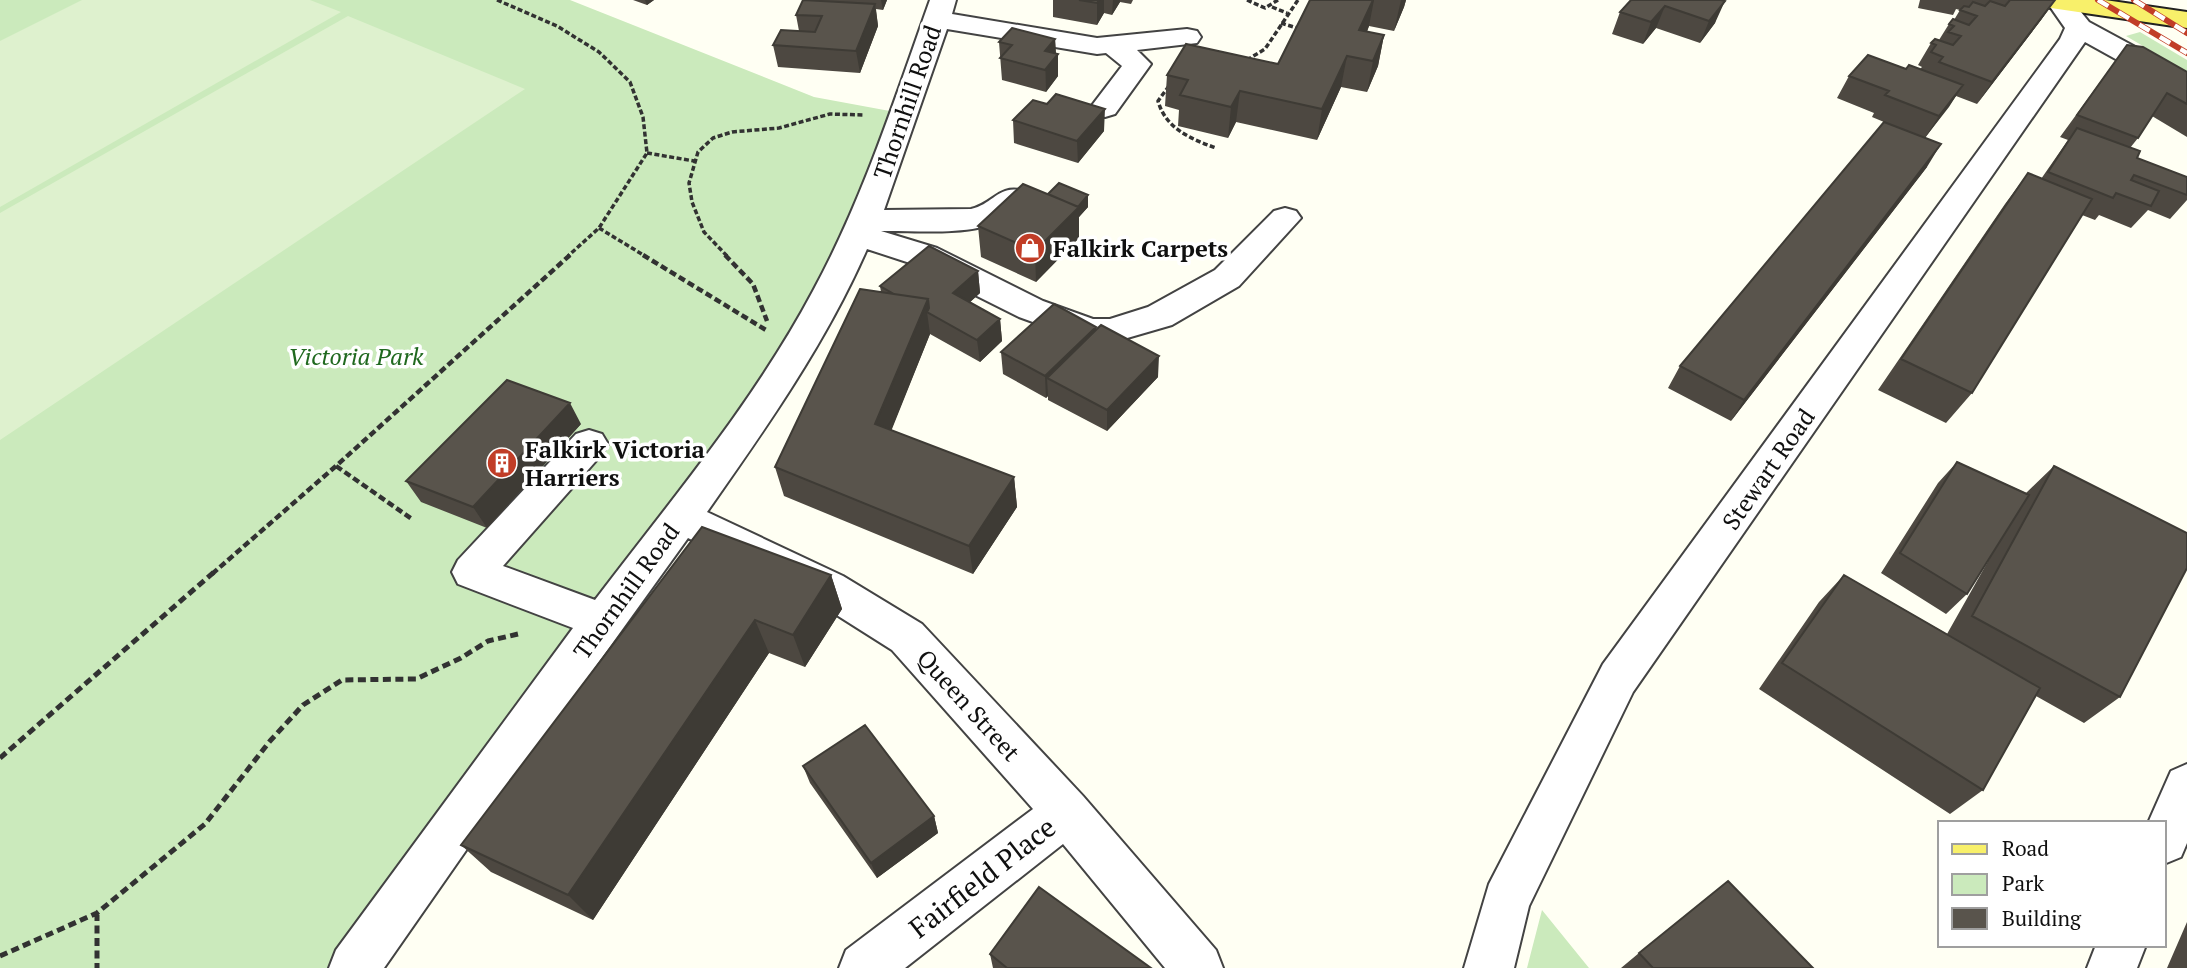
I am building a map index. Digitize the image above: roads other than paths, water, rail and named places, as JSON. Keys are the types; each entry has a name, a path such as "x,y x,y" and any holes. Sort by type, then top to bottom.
{"main road":[{"path":"2133,0 2187,9"},
{"path":"2062,10 2187,20"}],"street":[{"path":"939,9 1097,46 1187,37"},
{"name":"Thornhill Road","path":"354,968 603,621 681,517 799,345 862,228 904,119 939,9"},
{"path":"2062,10 2187,87"},
{"name":"Stewart Road","path":"1489,968 1506,901 1618,678 2073,40 2062,10"},
{"path":"1105,108 1137,64 1113,45"},
{"path":"862,228 992,215 1013,198"},
{"path":"862,228 1031,309 1091,331 1110,331 1160,316 1227,278 1285,218"},
{"path":"589,444 471,572 603,621"},
{"name":"Queen Street","path":"681,517 828,588 907,637 1066,812 1198,968"},
{"path":"2166,836 2187,786"},
{"name":"Fairfield Place","path":"864,968 1066,812"},
{"path":"2112,968 2120,947"}],"railway":[{"path":"2098,0 2187,53"},
{"path":"2134,0 2187,33"}],"place":[{"name":"Falkirk Carpets","path":"1030,248"},
{"name":"Falkirk Victoria Harriers","path":"502,463"}],"park label":[{"name":"Victoria Park","path":"356,356"}]}
